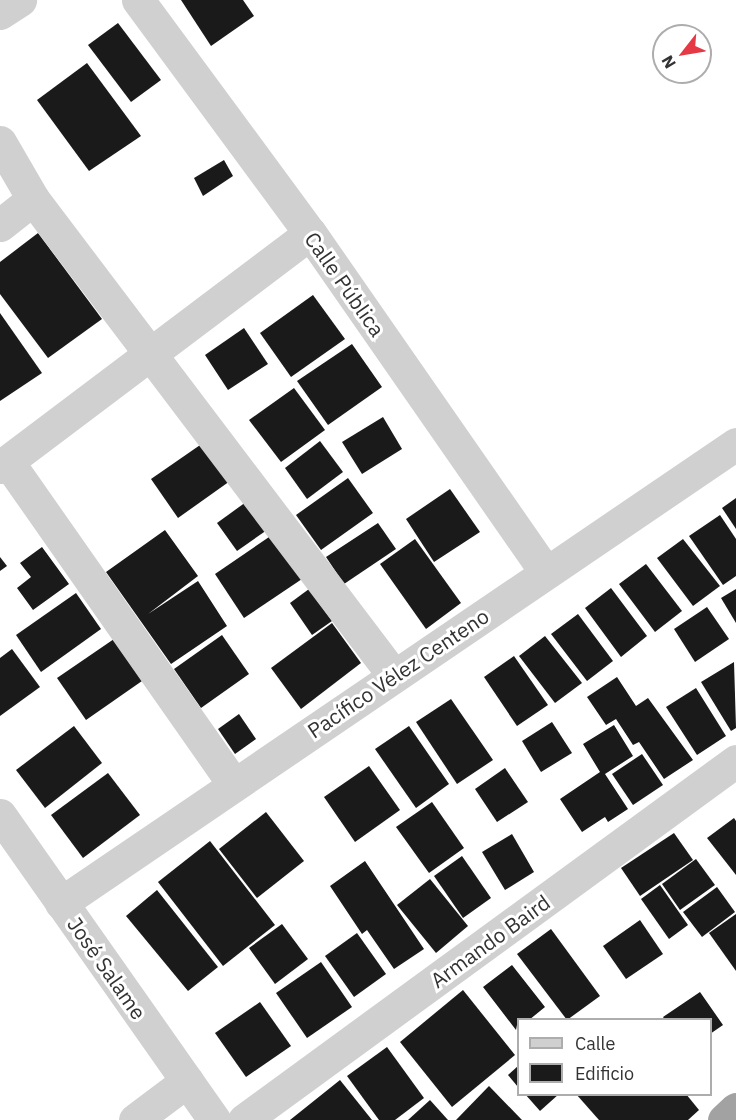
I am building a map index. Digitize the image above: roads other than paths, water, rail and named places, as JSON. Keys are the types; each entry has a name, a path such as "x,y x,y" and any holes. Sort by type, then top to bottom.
{"highway":[{"path":"724,1120 736,1109"}],"street":[{"path":"0,13 20,0"},
{"name":"Calle Pública","path":"138,0 310,233 546,572"},
{"path":"0,142 33,199 394,676"},
{"path":"0,225 33,199"},
{"path":"234,785 4,464 310,233"},
{"name":"Pacífico Vélez Centeno","path":"61,903 736,444"},
{"name":"Armando Baird","path":"244,1120 736,761"},
{"name":"José Salame","path":"5,831 61,903 214,1120"},
{"path":"135,1120 187,1081"}]}
